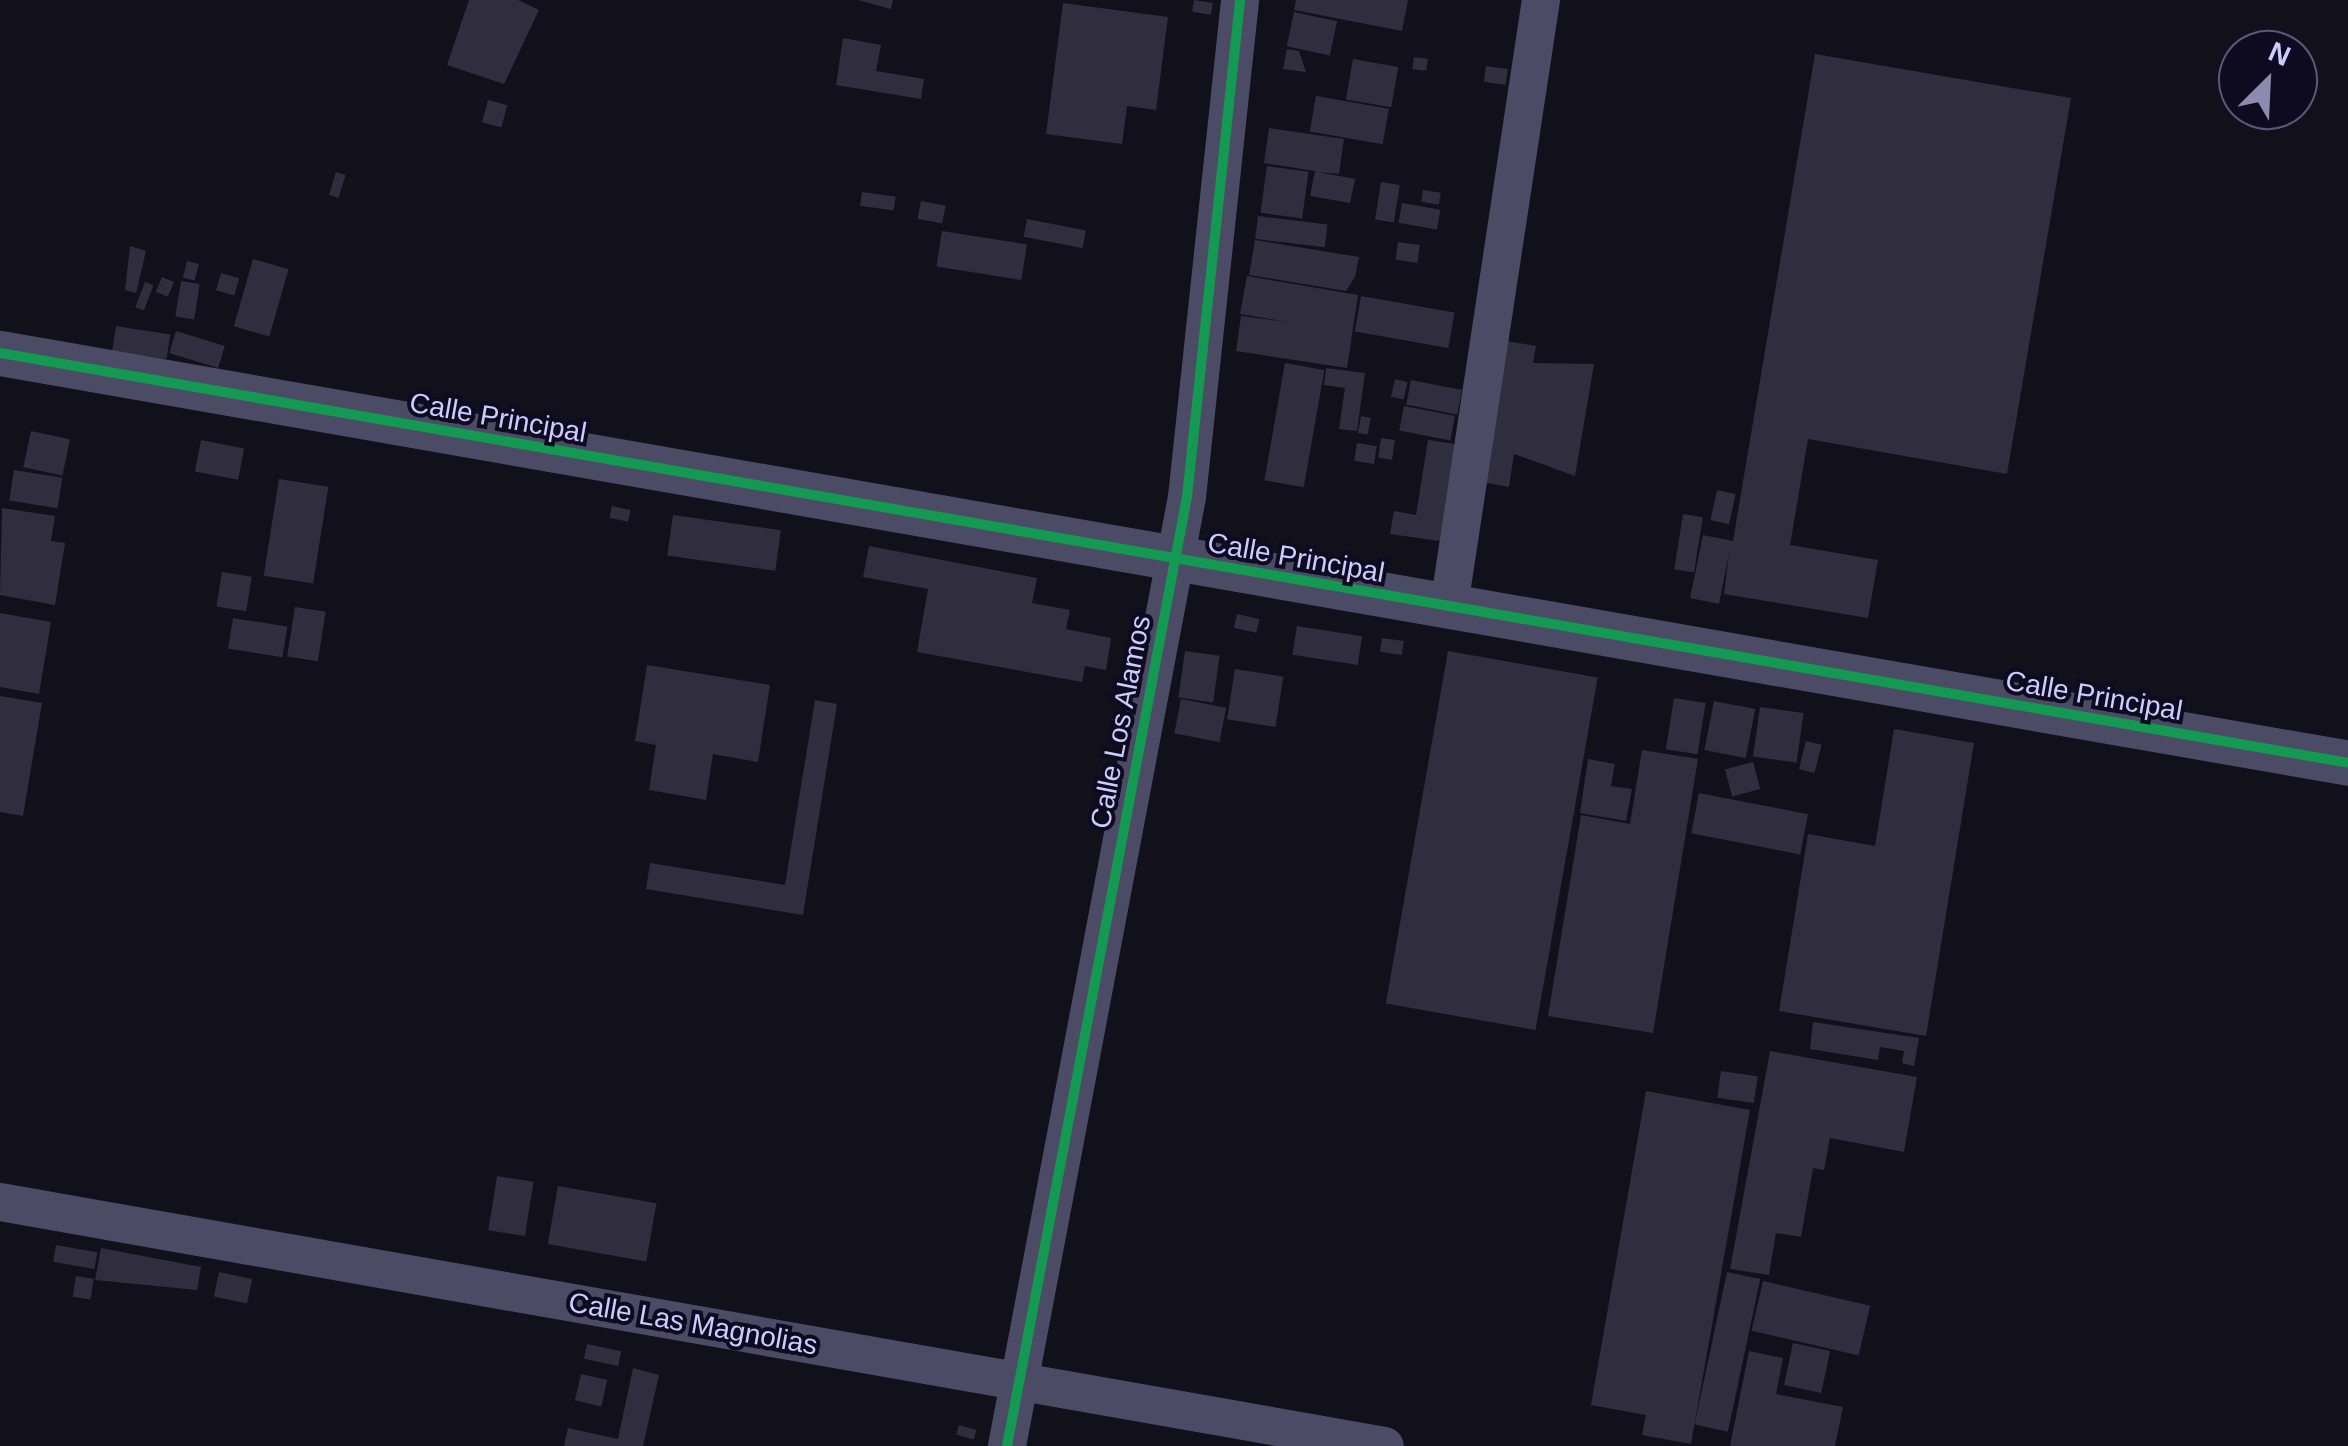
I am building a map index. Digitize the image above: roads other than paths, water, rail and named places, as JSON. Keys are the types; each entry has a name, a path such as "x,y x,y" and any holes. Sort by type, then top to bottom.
{"street":[{"name":"Calle Los Alamos","path":"1007,1446 1176,561 1240,0"},
{"path":"1448,606 1541,0"},
{"name":"Calle Principal","path":"0,353 2348,763"},
{"name":"Calle Las Magnolias","path":"0,1202 1385,1446"}]}
